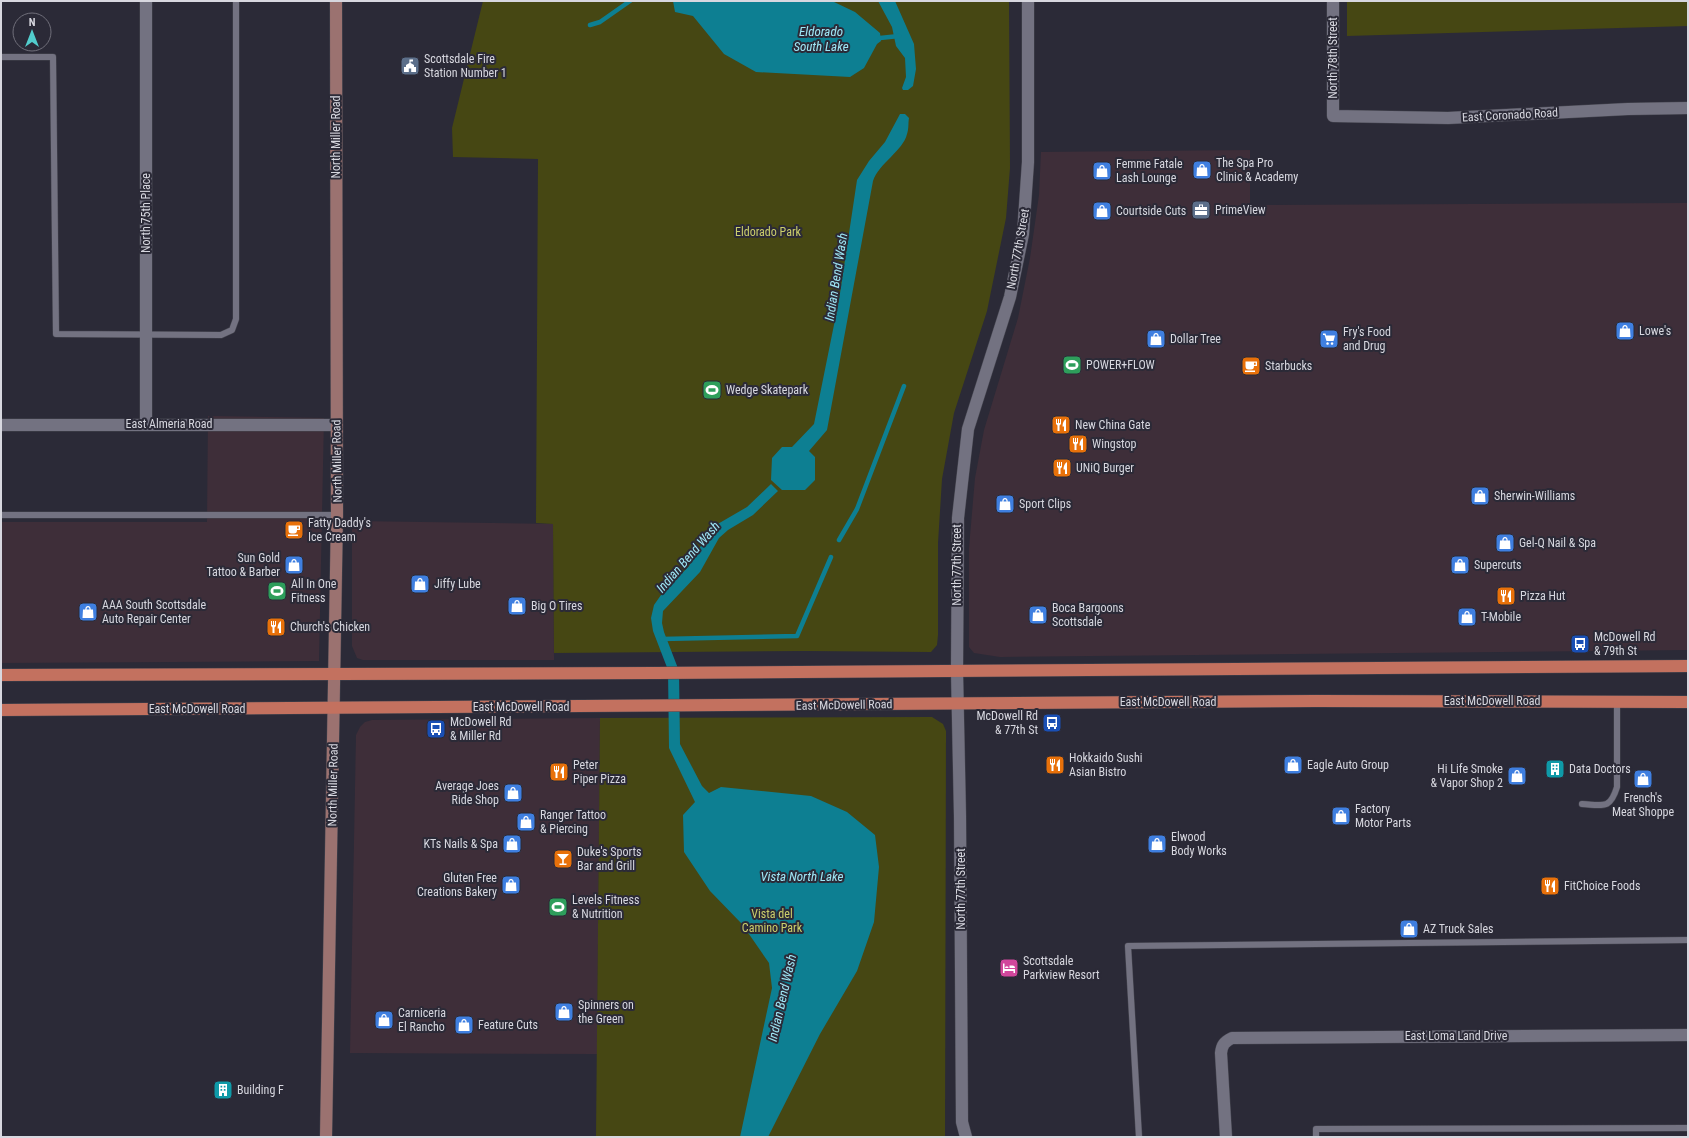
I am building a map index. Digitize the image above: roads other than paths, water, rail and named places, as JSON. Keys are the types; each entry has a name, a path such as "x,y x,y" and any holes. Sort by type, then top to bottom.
{"main road":[{"path":"1,675 656,673 1688,666"},
{"name":"East McDowell Road","path":"1,710 1316,701 1688,702"}],"street":[{"name":"North 75th Place","path":"146,1 146,424"},
{"name":"North Miller Road","path":"326,1137 335,708 337,515 336,1"},
{"name":"North 77th Street","path":"966,1137 962,1122 960,816 957,671 958,518 968,429 1010,297 1019,258 1026,212 1028,162 1028,1"},
{"name":"North 78th Street","path":"1332,116 1333,1"},
{"name":"East Coronado Road","path":"1332,116 1448,118 1628,109 1688,108"},
{"name":"East Almeria Road","path":"1,425 336,424"},
{"name":"East Loma Land Drive","path":"1226,1137 1221,1053 1225,1041 1240,1037 1688,1035"}],"lane":[{"path":"1,57 53,57 56,334 146,336 221,335 232,330 235,323 236,1"},
{"path":"1,515 337,515"},
{"path":"1582,804 1604,806 1609,804 1613,799 1617,787 1617,702"},
{"path":"1139,1137 1128,946 1688,940"},
{"path":"1316,1137 1316,1129 1688,1128"}],"water":[{"name":"Eldorado South Lake","path":"673,1 832,1 855,12 880,33 881,41 877,44 864,68 850,77 756,72 724,54 693,16 675,12"},
{"path":"878,1 895,1 914,44 916,69 913,86 908,90 903,90 902,88 906,77 905,58 896,46 892,27"},
{"path":"900,114 905,114 909,118 908,132 901,146 880,168 873,181 827,430 809,451 815,457 815,480 805,490 782,490 771,480 772,458 782,447 792,447 814,424 839,300 857,180 869,161 885,142"},
{"name":"Vista North Lake","path":"771,484 778,491 753,515 728,530 719,538 700,572 663,611 662,623 664,632 679,671 680,744 702,786 709,793 721,787 811,796 847,812 875,835 879,867 874,922 857,971 820,1034 768,1137 740,1137 772,988 769,963 742,924 710,891 684,852 683,815 695,802 669,748 668,670 653,631 651,618 654,605 661,595 689,566 705,539 716,525 747,507"}],"waterway":[{"path":"590,25 600,22 630,1"},
{"path":"880,38 899,36"},
{"path":"839,540 857,509 904,386"},
{"path":"662,639 797,636 831,557"}],"place":[{"name":"Scottsdale Fire Station Number 1","path":"410,66"},
{"name":"The Spa Pro Clinic & Academy","path":"1202,170"},
{"name":"Femme Fatale Lash Lounge","path":"1102,171"},
{"name":"PrimeView","path":"1201,210"},
{"name":"Courtside Cuts","path":"1102,211"},
{"name":"Lowe's","path":"1625,331"},
{"name":"Dollar Tree","path":"1156,339"},
{"name":"Fry's Food and Drug","path":"1329,339"},
{"name":"POWER+FLOW","path":"1072,365"},
{"name":"Starbucks","path":"1251,366"},
{"name":"Wedge Skatepark","path":"712,390"},
{"name":"New China Gate","path":"1061,425"},
{"name":"Wingstop","path":"1078,444"},
{"name":"UNiQ Burger","path":"1062,468"},
{"name":"Sherwin-Williams","path":"1480,496"},
{"name":"Sport Clips","path":"1005,504"},
{"name":"Fatty Daddy's Ice Cream","path":"294,530"},
{"name":"Gel-Q Nail & Spa","path":"1505,543"},
{"name":"Sun Gold Tattoo & Barber","path":"294,565"},
{"name":"Supercuts","path":"1460,565"},
{"name":"Jiffy Lube","path":"420,584"},
{"name":"All In One Fitness","path":"277,591"},
{"name":"Pizza Hut","path":"1506,596"},
{"name":"Big O Tires","path":"517,606"},
{"name":"AAA South Scottsdale Auto Repair Center","path":"88,612"},
{"name":"Boca Bargoons Scottsdale","path":"1038,615"},
{"name":"T-Mobile","path":"1467,617"},
{"name":"Church's Chicken","path":"276,627"},
{"name":"McDowell Rd & 79th St","path":"1580,644"},
{"name":"McDowell Rd & 77th St","path":"1052,723"},
{"name":"McDowell Rd & Miller Rd","path":"436,729"},
{"name":"Hokkaido Sushi Asian Bistro","path":"1055,765"},
{"name":"Eagle Auto Group","path":"1293,765"},
{"name":"Data Doctors","path":"1555,769"},
{"name":"Peter Piper Pizza","path":"559,772"},
{"name":"Hi Life Smoke & Vapor Shop 2","path":"1517,776"},
{"name":"French's Meat Shoppe","path":"1643,779"},
{"name":"Average Joes Ride Shop","path":"513,793"},
{"name":"Factory Motor Parts","path":"1341,816"},
{"name":"Ranger Tattoo & Piercing","path":"526,822"},
{"name":"KTs Nails & Spa","path":"512,844"},
{"name":"Elwood Body Works","path":"1157,844"},
{"name":"Duke's Sports Bar and Grill","path":"563,859"},
{"name":"Gluten Free Creations Bakery","path":"511,885"},
{"name":"FitChoice Foods","path":"1550,886"},
{"name":"Levels Fitness & Nutrition","path":"558,907"},
{"name":"AZ Truck Sales","path":"1409,929"},
{"name":"Scottsdale Parkview Resort","path":"1009,968"},
{"name":"Spinners on the Green","path":"564,1012"},
{"name":"Carniceria El Rancho","path":"384,1020"},
{"name":"Feature Cuts","path":"464,1025"},
{"name":"Building F","path":"223,1090"}],"park label":[{"name":"Eldorado Park","path":"768,232"},
{"name":"Vista del Camino Park","path":"772,921"}],"water label":[{"name":"Indian Bend Wash","path":"836,277"},
{"name":"Indian Bend Wash","path":"688,557"},
{"name":"Indian Bend Wash","path":"782,998"}]}
